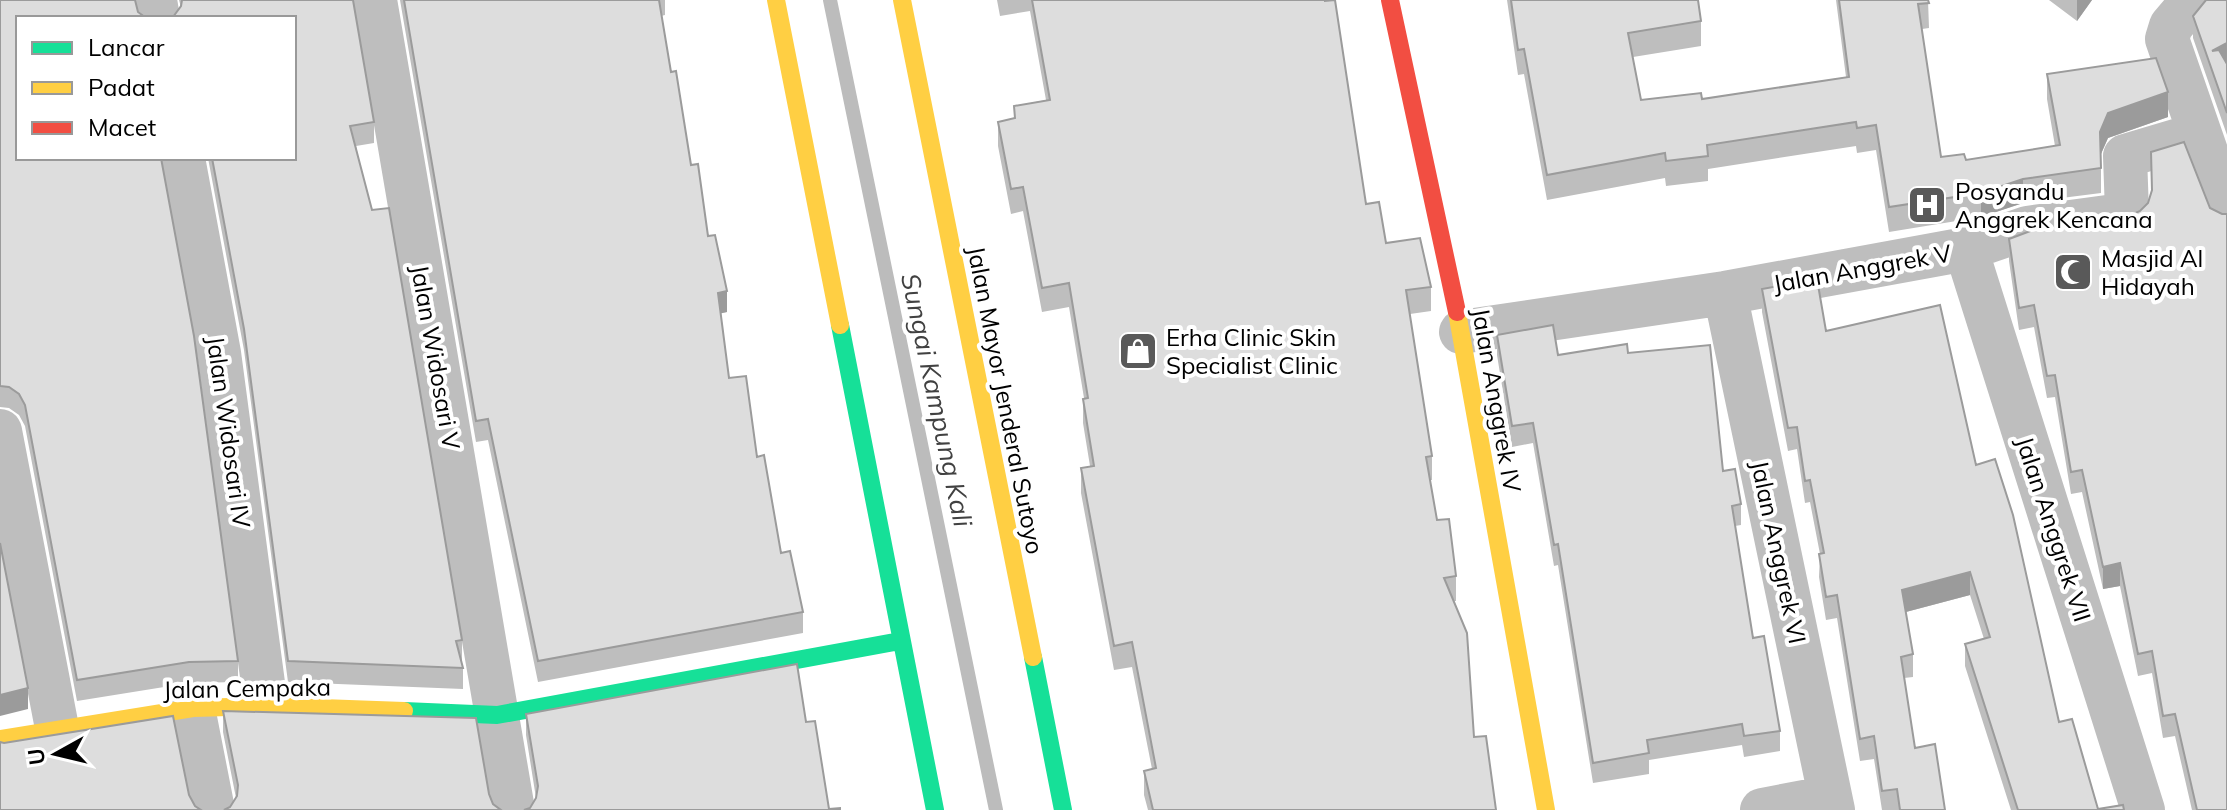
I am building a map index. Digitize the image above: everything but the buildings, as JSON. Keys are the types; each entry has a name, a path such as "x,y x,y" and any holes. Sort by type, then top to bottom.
{"street":[{"name":"Jalan Widosari V","path":"375,0 513,810"},
{"path":"776,0 935,810"},
{"name":"Jalan Mayor Jenderal Sutoyo","path":"902,0 1063,810"},
{"name":"Jalan Anggrek IV","path":"1390,0 1461,332 1546,810"},
{"path":"2193,0 2171,26 2167,39 2227,212"},
{"name":"Jalan Anggrek V","path":"1461,332 1725,293 1966,249 2027,228 2127,212 2125,156 2199,134"},
{"name":"Jalan Widosari IV","path":"183,160 219,353 266,706"},
{"name":"Jalan Anggrek VII","path":"1966,249 2143,810"},
{"name":"Jalan Anggrek VI","path":"1725,293 1832,804"},
{"path":"0,431 57,728"},
{"name":"Jalan Cempaka","path":"0,739 193,708 266,706 497,715 900,641"},
{"path":"193,708 213,810"},
{"path":"1762,810 1832,804"}],"waterway":[{"name":"Sungai Kampung Kali","path":"830,0 996,810"}],"traffic: fast":[{"path":"840,325 935,810"},
{"path":"404,711 497,715 900,641"},
{"path":"1033,657 1063,810"}],"traffic: slow":[{"path":"776,0 840,325"},
{"path":"902,0 1033,657"},
{"path":"1457,312 1546,810"},
{"path":"0,739 193,708 266,706 404,711"}],"traffic: jam":[{"path":"1390,0 1457,312"}],"place":[{"name":"Posyandu Anggrek Kencana","path":"1927,205"},
{"name":"Masjid Al Hidayah","path":"2073,272"},
{"name":"Erha Clinic Skin Specialist Clinic","path":"1138,351"}]}
